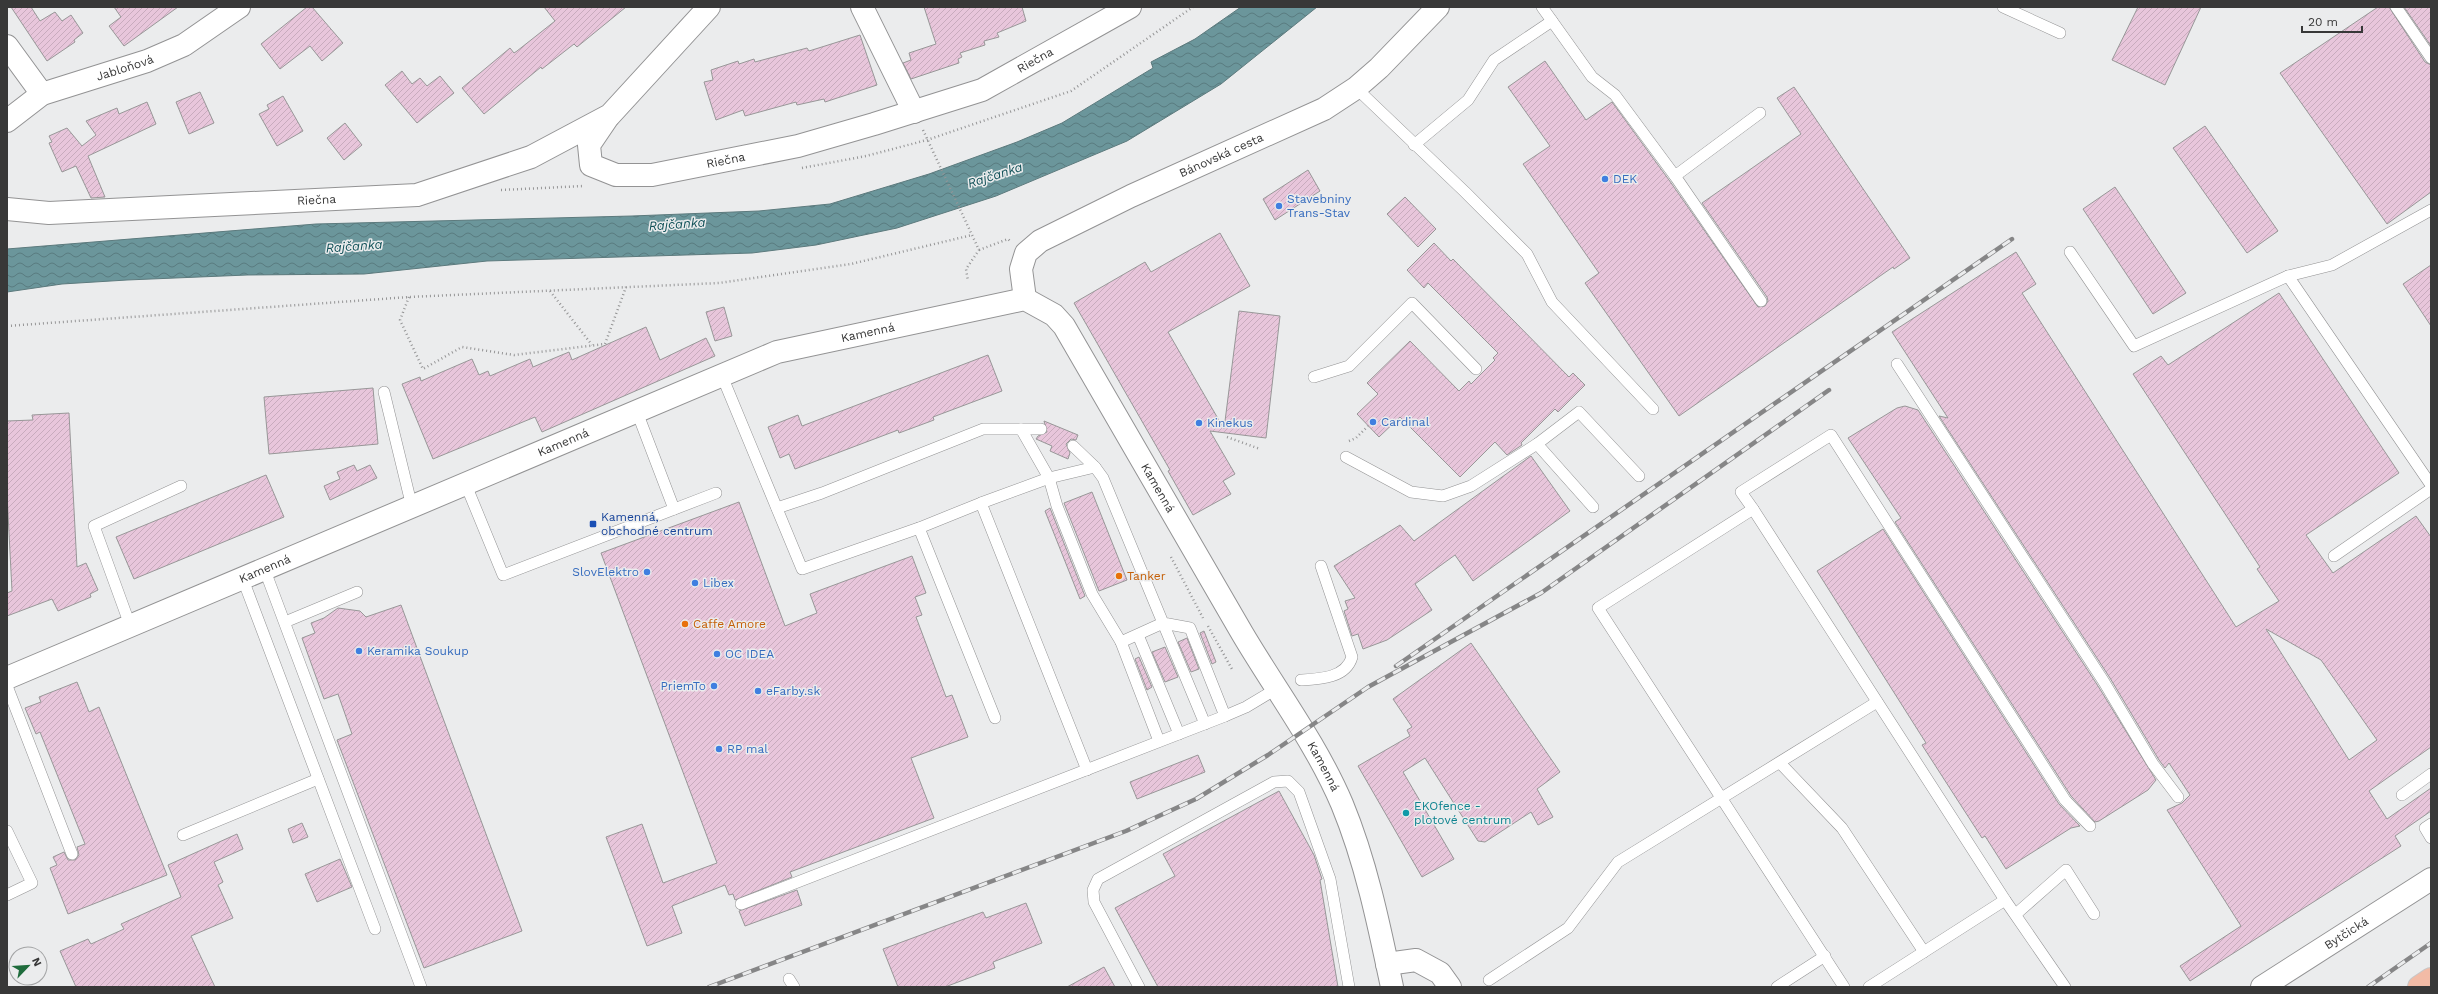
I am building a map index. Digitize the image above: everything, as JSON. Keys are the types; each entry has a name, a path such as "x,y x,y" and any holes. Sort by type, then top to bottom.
{"main road":[{"path":"2419,987 2431,978"}],"street":[{"name":"Jabloňová","path":"7,121 42,94 147,61 178,47 239,7"},
{"name":"Riečna","path":"709,7 610,115 589,145 591,165 616,176 652,175 798,146 914,112 982,90 1130,7"},
{"path":"862,7 914,112"},
{"name":"Bánovská cesta","path":"1025,299 1021,269 1026,252 1040,241 1172,178 1289,127 1324,109 1356,88 1379,68 1438,7"},
{"path":"7,46 42,94"},
{"name":"Riečna","path":"7,209 49,213 417,195 531,157 610,115"},
{"name":"Kamenná","path":"7,678 242,577 466,485 777,352 1025,299 1054,315 1064,326 1170,512 1276,689 1303,731 1342,803 1365,869 1392,987"},
{"name":"Bytčická","path":"2262,987 2431,879"},
{"path":"1387,964 1416,960 1440,973 1450,987"}],"lane":[{"path":"1542,7 1592,77 1615,95 1675,176 1761,301"},
{"path":"2003,7 2060,33"},
{"path":"2396,7 2431,58"},
{"path":"1414,145 1468,100 1494,60 1552,21"},
{"path":"1356,88 1414,145 1465,192 1527,254 1552,302 1653,409"},
{"path":"1675,176 1760,113"},
{"path":"2070,252 2134,346 2288,276 2332,265 2431,210"},
{"path":"2288,276 2431,485"},
{"path":"1314,377 1349,366 1412,304 1476,369"},
{"path":"1898,364 2104,682 2153,764 2178,797"},
{"path":"722,376 802,569 920,528 1049,478 1095,467"},
{"path":"384,392 412,507"},
{"path":"637,412 674,509"},
{"path":"1346,457 1412,492 1443,496 1471,486 1537,444 1579,412 1639,476"},
{"path":"777,508 822,493 983,429 1041,429"},
{"path":"1022,429 1049,478 1057,506 1092,594 1120,642 1159,741"},
{"path":"2065,987 2005,900 1741,492 1831,435 2065,800 2090,826"},
{"path":"1537,444 1593,507"},
{"path":"1073,446 1095,467 1103,478 1205,724"},
{"path":"466,485 503,575 716,493"},
{"path":"130,625 94,526 182,486"},
{"path":"2334,556 2431,489"},
{"path":"982,503 1087,770"},
{"path":"1753,509 1598,608 1844,987"},
{"path":"920,528 995,718"},
{"path":"1301,680 1322,679 1342,672 1350,665 1352,657 1321,566"},
{"path":"264,568 421,987"},
{"path":"242,577 375,928"},
{"path":"284,622 357,592"},
{"path":"1120,642 1163,624 1190,628 1225,716"},
{"path":"1138,635 1179,734"},
{"path":"7,686 72,854"},
{"path":"741,904 1225,716 1246,707 1276,689"},
{"path":"1489,980 1568,928 1618,862 1877,702"},
{"path":"1780,763 1842,828 1924,952"},
{"path":"2402,794 2431,774"},
{"path":"183,835 318,779"},
{"path":"1139,987 1094,902 1093,890 1098,879 1274,782 1288,781 1299,792 1330,879 1349,987"},
{"path":"2431,824 2425,828 2431,838"},
{"path":"7,830 32,883 7,894"},
{"path":"2016,914 2066,870 2094,914"},
{"path":"1869,987 2005,900"},
{"path":"1777,987 1825,956"}],"path":[{"path":"979,250 927,140 1071,91 1193,7"},
{"path":"7,326 408,297 719,283 851,264 972,235"},
{"path":"968,281 966,269 979,250 1008,239"},
{"path":"408,297 400,320 423,369 462,347 514,355 606,344 626,287"},
{"path":"550,290 593,346"},
{"path":"1346,443 1356,438 1368,426"},
{"path":"1227,437 1260,449"}],"water":[{"name":"Rajčanka","path":"1241,7 1317,7 1221,84 1127,141 996,196 897,228 816,245 752,253 487,261 364,274 247,275 127,280 62,284 7,292 7,249 316,224 632,216 759,211 830,204 929,174 1017,142 1062,123 1153,68 1151,62 1195,39"}],"building":[{"path":"11,7 31,7 40,21 55,12 62,21 71,15 83,33 74,40 75,42 47,61"},
{"path":"114,7 178,7 124,46 109,26 121,17"},
{"path":"307,7 312,7 343,43 322,61 310,46 280,69 261,44"},
{"path":"544,7 626,7 577,47 574,44 542,69 541,67 484,114 462,88 510,48 514,53 555,21"},
{"path":"924,7 1022,7 1026,21 997,33 999,37 984,41 985,45 960,53 962,57 958,59 959,63 911,79 903,63 911,60 909,53 936,44"},
{"path":"2138,7 2201,7 2165,85 2112,60"},
{"path":"2378,7 2389,7 2425,62 2431,65 2431,192 2387,224 2280,73"},
{"path":"2404,7 2431,7 2431,46"},
{"path":"860,35 877,85 825,102 824,99 797,105 796,102 745,116 743,110 716,120 704,82 713,80 711,70 738,61 739,64 754,59 755,62 807,48 809,51"},
{"path":"1545,61 1586,120 1612,102 1758,307 1765,306 1768,301 1767,297 1702,203 1801,134 1777,98 1794,87 1910,258 1894,269 1893,267 1679,416 1585,283 1599,273 1523,164 1550,146 1508,87"},
{"path":"402,71 412,84 420,78 427,86 440,76 454,93 417,123 385,85"},
{"path":"200,92 214,123 189,134 176,102"},
{"path":"283,96 303,131 277,146 259,114 269,109 267,105"},
{"path":"147,102 156,124 88,156 105,197 91,198 76,166 62,172 49,143 52,142 49,136 67,128 82,146 96,135 86,121 117,108 119,114"},
{"path":"345,123 362,145 344,160 327,138"},
{"path":"2205,126 2278,231 2247,253 2173,148"},
{"path":"1308,170 1320,191 1275,220 1263,199"},
{"path":"2115,187 2186,293 2153,314 2083,209"},
{"path":"1405,197 1436,229 1418,247 1387,214"},
{"path":"1220,233 1250,286 1168,332 1224,429 1239,311 1280,316 1266,438 1210,431 1235,474 1223,481 1231,494 1193,515 1168,471 1170,470 1074,303 1145,262 1151,272"},
{"path":"1434,243 1451,261 1453,259 1569,377 1573,373 1585,385 1558,412 1555,409 1521,443 1522,445 1507,455 1495,442 1460,477 1400,417 1379,437 1357,414 1378,394 1367,383 1410,341 1459,391 1469,381 1471,384 1495,360 1493,358 1498,353 1428,283 1424,288 1407,270"},
{"path":"2016,252 2036,284 2022,293 2236,627 2279,601 2257,569 2260,567 2133,374 2161,356 2168,365 2279,293 2399,473 2306,535 2333,573 2416,516 2431,537 2431,747 2369,791 2387,819 2431,788 2431,811 2395,836 2401,846 2190,981 2180,966 2241,926 2167,810 2182,803 2190,795 2169,763 2165,768 2159,760 2110,678 1939,416 1948,418 1892,332","holes":["2266,629 2321,660 2377,740 2349,760"]},
{"path":"2431,265 2431,326 2403,284"},
{"path":"724,307 732,336 715,341 706,312"},
{"path":"646,327 660,360 706,338 715,356 542,432 535,417 433,459 402,384 420,377 421,381 472,359 479,375 488,371 490,376 530,359 533,367 569,352 572,360"},
{"path":"988,355 1002,391 933,417 934,420 899,433 898,430 795,469 789,454 780,458 768,427 798,415 802,426"},
{"path":"373,388 378,444 269,454 264,397"},
{"path":"1905,406 1918,410 2098,686 2156,780 2148,790 2099,821 2095,822 2071,796 1895,522 1901,518 1848,438 1897,408"},
{"path":"69,413 77,567 86,563 98,590 90,594 91,597 58,611 52,599 7,616 7,593 12,591 7,494 7,421 33,420 32,415"},
{"path":"1044,421 1078,435 1076,440 1071,439 1066,444 1070,453 1068,459 1050,451 1052,446 1036,439 1038,436 1047,432"},
{"path":"1531,456 1570,511 1473,581 1455,555 1415,584 1432,610 1387,640 1363,649 1358,634 1352,636 1344,611 1348,609 1345,601 1355,598 1334,566 1400,525 1414,541"},
{"path":"354,465 357,471 370,465 377,478 330,500 324,486 340,479 337,472"},
{"path":"266,475 284,517 134,579 116,537"},
{"path":"1092,492 1127,580 1099,591 1064,503"},
{"path":"739,502 785,626 817,613 810,594 912,556 926,593 915,597 922,615 916,617 946,697 952,695 968,737 911,758 934,818 790,872 792,877 735,900 733,894 729,895 725,885 672,906 682,933 647,946 606,837 642,824 663,883 717,863 601,553"},
{"path":"1050,508 1085,596 1080,599 1045,511"},
{"path":"1883,529 2059,804 2080,826 2071,828 2006,869 1985,836 1982,838 1922,745 1926,743 1817,571"},
{"path":"401,605 522,931 424,968 337,740 352,734 338,694 324,699 302,638 315,633 311,623 324,618 338,608 360,611 366,617"},
{"path":"1204,631 1216,662 1212,664 1200,633"},
{"path":"1187,638 1199,669 1191,672 1178,642"},
{"path":"1471,643 1560,772 1537,789 1553,817 1538,825 1531,812 1485,842 1478,841 1425,758 1403,772 1454,859 1422,877 1358,766 1410,736 1407,730 1412,727 1393,699"},
{"path":"1165,647 1178,677 1165,682 1152,652"},
{"path":"1139,657 1152,687 1147,690 1135,659"},
{"path":"77,682 89,712 99,707 167,875 68,914 50,868 57,865 53,857 64,852 68,860 75,860 79,855 77,847 85,844 40,732 36,734 25,708 41,702 39,697"},
{"path":"1198,755 1205,772 1137,799 1130,782"},
{"path":"1279,791 1314,855 1322,879 1320,880 1338,987 1158,987 1115,908 1175,876 1163,854"},
{"path":"302,823 308,837 293,843 288,829"},
{"path":"237,834 243,849 214,862 223,882 218,885 233,918 191,936 215,987 76,987 60,951 88,939 91,944 124,929 121,924 181,897 168,865"},
{"path":"340,859 352,887 317,902 305,874"},
{"path":"797,890 802,905 745,926 739,911"},
{"path":"1026,903 1042,943 993,962 995,968 945,987 898,987 883,949 983,912 986,918"},
{"path":"1104,967 1115,987 1067,987"}],"railway":[{"path":"1396,666 2012,239"},
{"path":"709,987 1126,831 1196,799 1268,755 1368,687 1541,593 1829,390"},
{"path":"2368,987 2431,943"}],"place":[{"name":"DEK","path":"1605,179"},
{"name":"Stavebniny Trans-Stav","path":"1279,206"},
{"name":"Cardinal","path":"1373,422"},
{"name":"Kinekus","path":"1199,423"},
{"name":"Kamenná, obchodné centrum","path":"593,524"},
{"name":"SlovElektro","path":"647,572"},
{"name":"Tanker","path":"1119,576"},
{"name":"Libex","path":"695,583"},
{"name":"Caffe Amore","path":"685,624"},
{"name":"Keramika Soukup","path":"359,651"},
{"name":"OC IDEA","path":"717,654"},
{"name":"PriemTo","path":"714,686"},
{"name":"eFarby.sk","path":"758,691"},
{"name":"RP mal","path":"719,749"},
{"name":"EKOfence - plotové centrum","path":"1406,813"}]}
